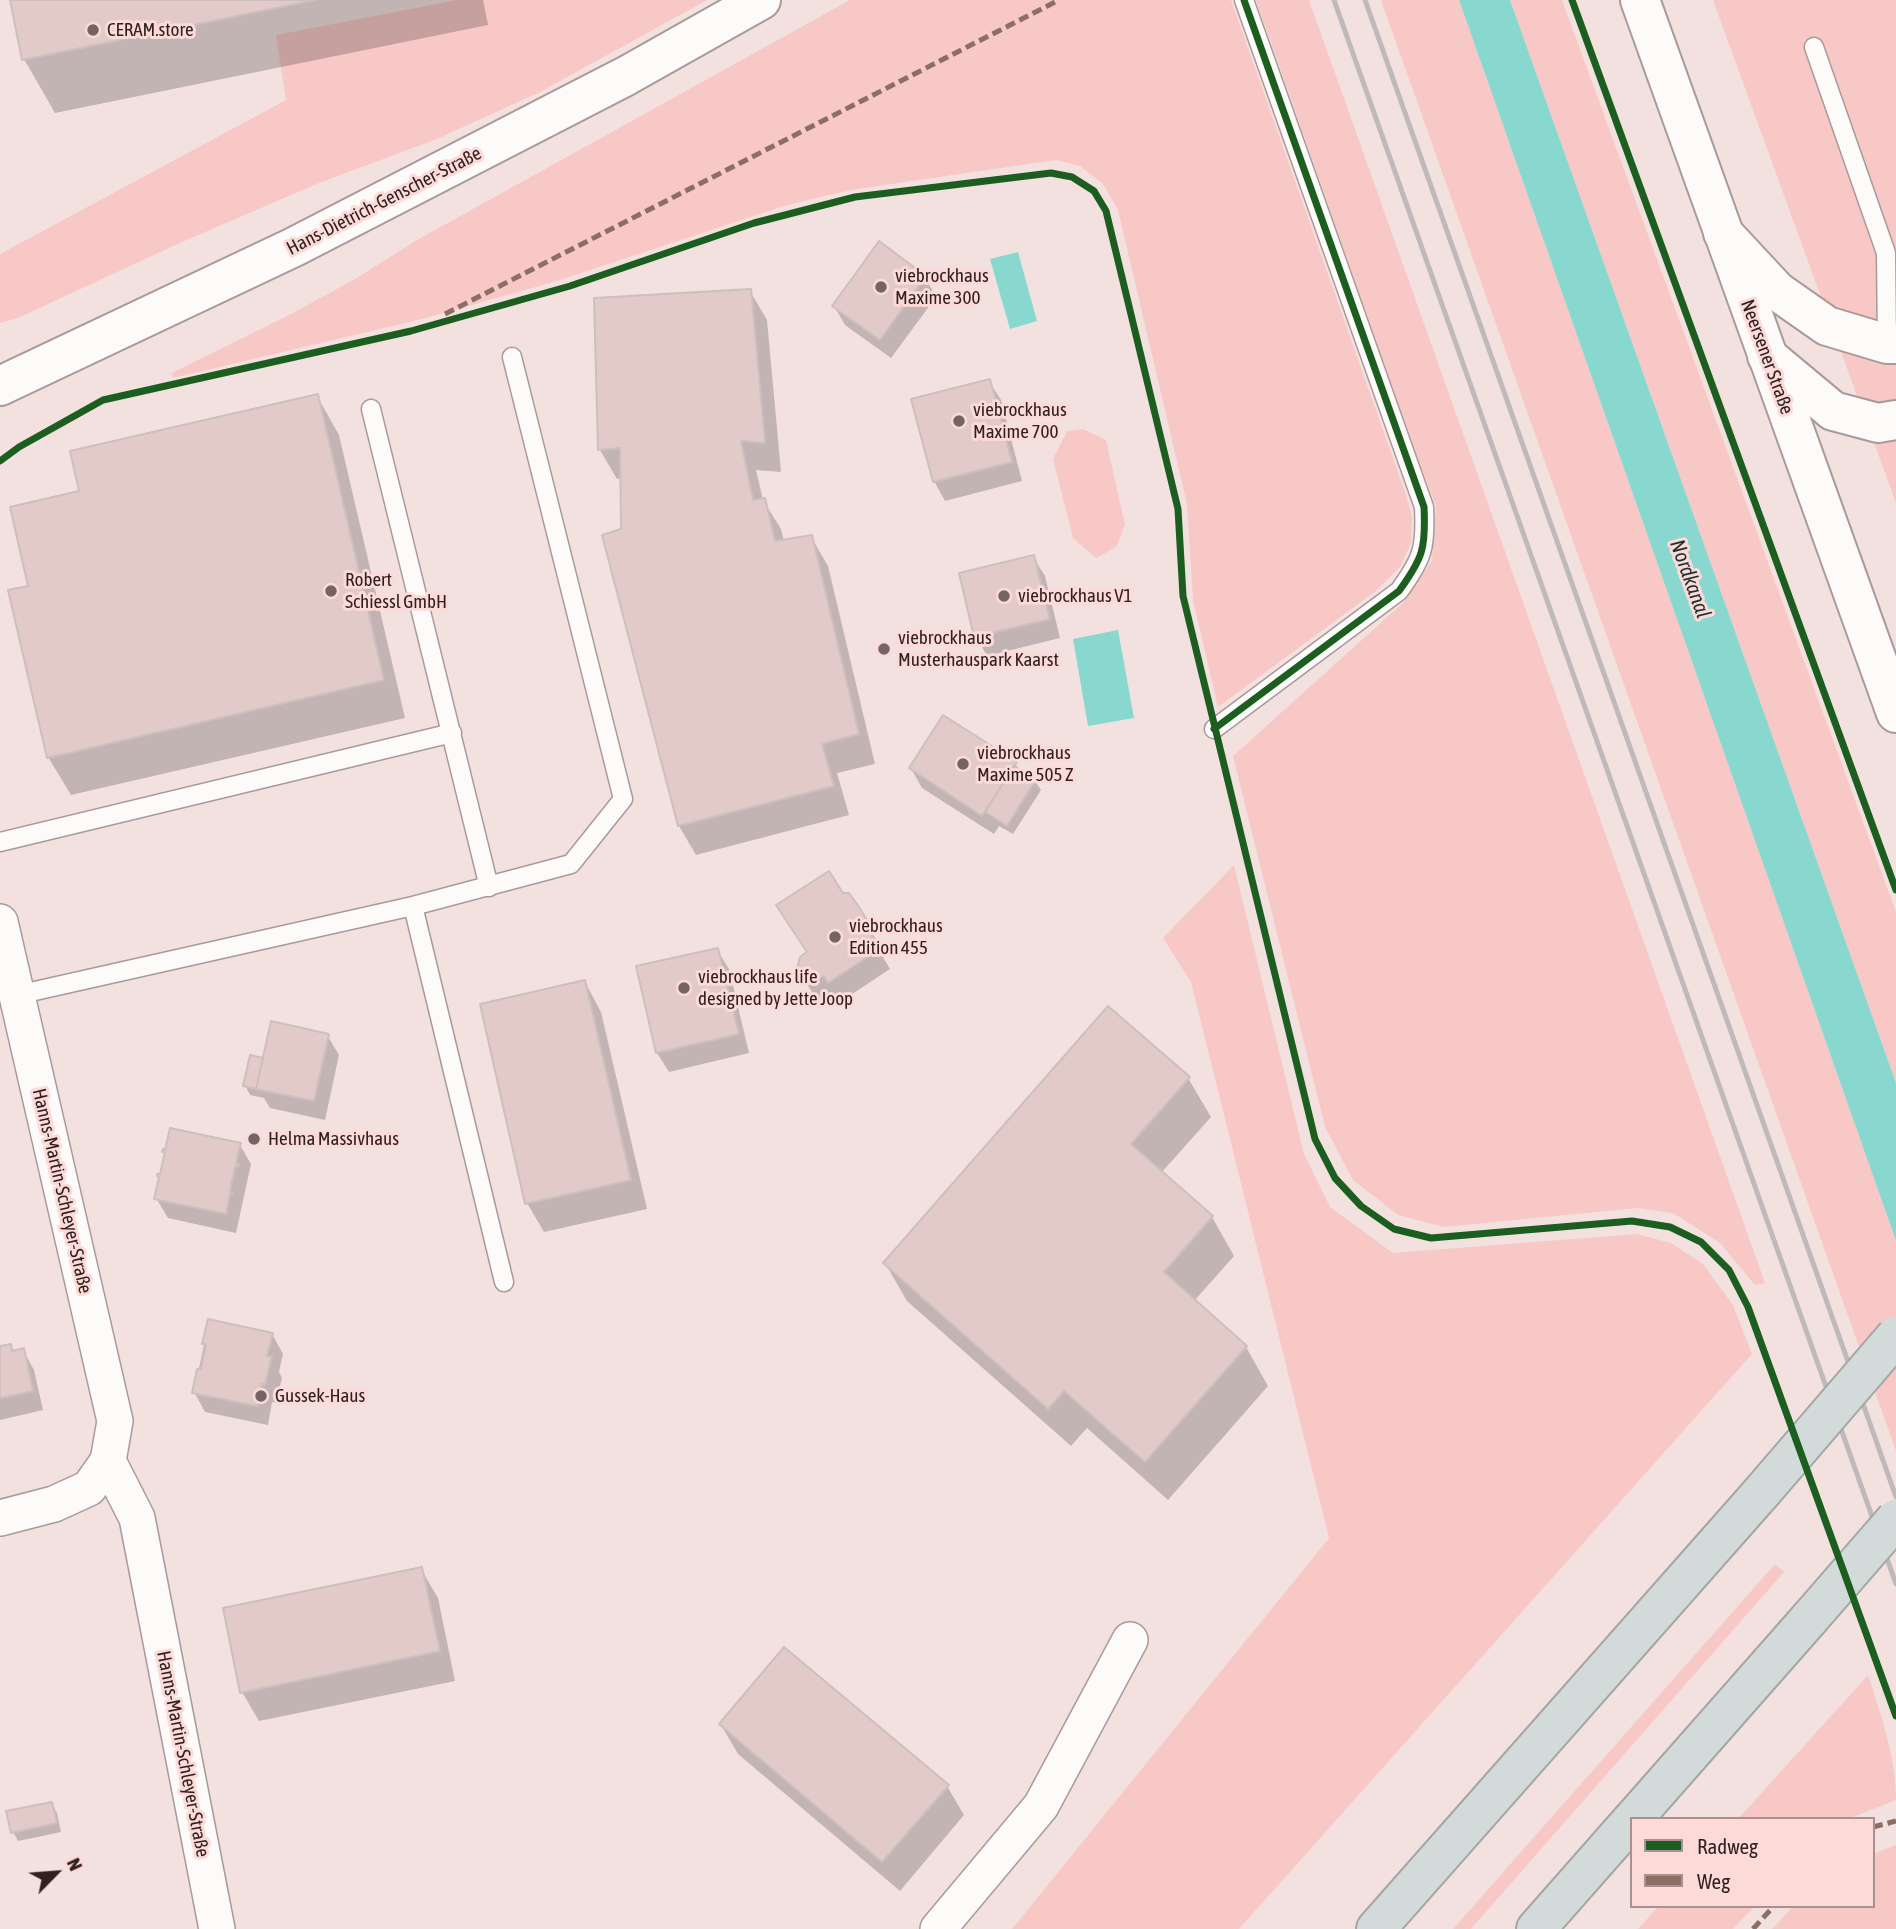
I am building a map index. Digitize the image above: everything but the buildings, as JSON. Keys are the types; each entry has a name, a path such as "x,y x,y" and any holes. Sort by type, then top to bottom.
{"highway":[{"path":"1376,1929 1896,1336"},
{"path":"1635,1817 1896,1519"},
{"path":"1536,1929 1630,1822"}],"street":[{"name":"Hans-Dietrich-Genscher-Straße","path":"0,386 294,247 626,76 761,0"},
{"name":"Neersener Straße","path":"1640,0 1896,713"},
{"path":"1723,233 1777,291 1827,327 1892,344"},
{"path":"1767,356 1833,411 1878,423 1896,420"},
{"name":"Hanns-Martin-Schleyer-Straße","path":"0,922 115,1421 108,1461 89,1488 54,1504 0,1518"},
{"name":"Hanns-Martin-Schleyer-Straße","path":"108,1461 136,1518 217,1929"},
{"path":"938,1929 1041,1806 1130,1640"}],"lane":[{"path":"1214,729 1399,591 1417,566 1426,538 1424,508 1244,0"},
{"path":"1814,47 1886,253 1892,344"},
{"path":"17,995 413,906 571,864 622,799 512,357"},
{"path":"372,409 489,887"},
{"path":"0,842 452,733"},
{"path":"413,906 505,1282"}],"shaded area":[{"path":"457,0 707,0 540,92 437,139 319,183 182,242 20,317 0,323 0,254 286,100 276,35"},
{"path":"850,0 1231,0 1412,516 1411,543 1400,567 1376,591 1218,707 1193,600 1187,504 1118,210 1103,184 1080,166 1056,160 824,196 784,206 557,281 422,319 173,378 172,373 355,279 417,240"},
{"path":"1256,0 1309,0 1765,1283 1755,1285 1720,1243 1673,1213 1637,1208 1444,1227 1398,1215 1353,1180 1325,1127 1233,756 1404,602 1432,560 1436,506"},
{"path":"1381,0 1459,0 1896,1241 1896,1451"},
{"path":"1510,0 1562,0 1896,912 1896,1083"},
{"path":"1713,0 1896,0 1896,503"},
{"path":"1083,429 1106,440 1125,525 1116,547 1096,558 1073,538 1053,459 1067,431"},
{"path":"1234,865 1304,1154 1330,1207 1393,1253 1637,1234 1671,1243 1703,1264 1733,1305 1752,1354 1239,1929 1012,1929 1329,1538 1191,982 1163,938"},
{"path":"1775,1564 1784,1572 1471,1929 1453,1929"},
{"path":"1868,1675 1891,1752 1896,1800 1853,1817 1740,1817"},
{"path":"1896,1845 1896,1929 1772,1929 1792,1908 1875,1908 1875,1853"},
{"path":"1657,1908 1753,1908 1733,1929 1638,1929"}],"water":[{"name":"Nordkanal","path":"1459,0 1510,0 1896,1083 1896,1241"},
{"path":"1018,252 1037,321 1010,329 990,259"},
{"path":"1118,630 1134,718 1088,726 1073,639"}],"railway":[{"path":"1334,0 1896,1584"},
{"path":"1365,0 1896,1497"}],"marked path":[{"path":"445,314 1059,0"},
{"path":"1875,1826 1896,1821"},
{"path":"1753,1929 1772,1908"}],"cycle path":[{"path":"1214,729 1399,591 1418,561 1424,533 1424,507 1244,0"},
{"path":"1572,0 1896,890"},
{"path":"0,461 19,447 103,400 411,331 570,286 754,223 855,197 1051,173 1072,177 1094,191 1106,211 1178,509 1183,596 1315,1139 1335,1178 1361,1206 1394,1229 1431,1238 1632,1221 1670,1227 1701,1242 1729,1270 1748,1307 1896,1716"}],"place":[{"name":"CERAM.store","path":"93,30"},
{"name":"viebrockhaus Maxime 300","path":"881,287"},
{"name":"viebrockhaus Maxime 700","path":"959,421"},
{"name":"Robert Schiessl GmbH","path":"331,591"},
{"name":"viebrockhaus V1","path":"1004,596"},
{"name":"viebrockhaus Musterhauspark Kaarst","path":"884,649"},
{"name":"viebrockhaus Maxime 505 Z","path":"963,764"},
{"name":"viebrockhaus Edition 455","path":"835,937"},
{"name":"viebrockhaus life designed by Jette Joop","path":"684,988"},
{"name":"Helma Massivhaus","path":"254,1139"},
{"name":"Gussek-Haus","path":"261,1396"}]}
